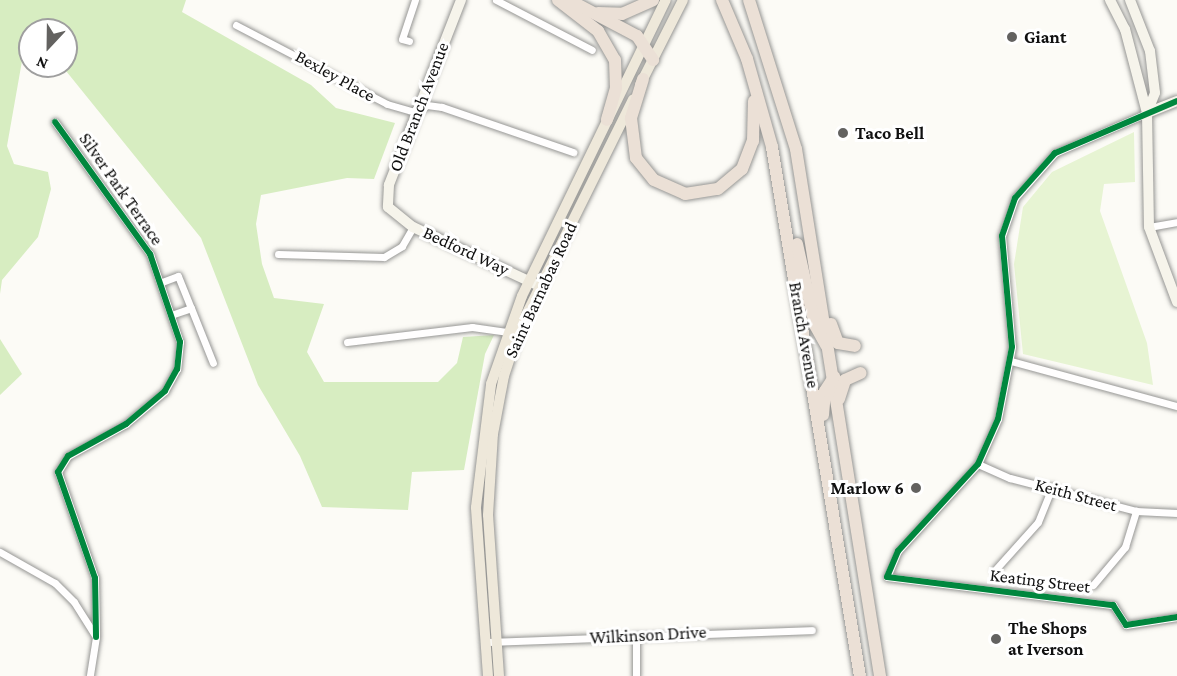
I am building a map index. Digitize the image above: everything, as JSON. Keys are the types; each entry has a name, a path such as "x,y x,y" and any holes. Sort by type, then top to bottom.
{"highway":[{"path":"558,0 598,31 615,60 616,88 607,120"},
{"path":"568,0 644,45 653,60"},
{"path":"580,7 622,14 653,0"},
{"name":"Branch Avenue","path":"722,0 757,88 780,188 860,676"},
{"name":"Branch Avenue","path":"749,0 789,117 839,403 880,676"},
{"path":"643,79 631,136 645,171 662,186 685,194 718,189 742,169 755,130 754,102 736,33"},
{"path":"780,188 815,326 829,348"},
{"path":"815,262 838,343 855,346"},
{"path":"839,403 844,380 861,373"},
{"path":"826,460 823,403 834,377"}],"main road":[{"name":"Saint Barnabas Road","path":"488,676 477,470 486,403 507,332 529,281 666,0"},
{"name":"Saint Barnabas Road","path":"500,676 488,515 493,434 510,355 540,286 683,0"}],"street":[{"path":"409,41 402,39 415,0"},
{"name":"Old Branch Avenue","path":"392,215 386,197 415,112 461,0"},
{"path":"496,0 592,50"},
{"path":"1110,0 1125,28 1147,113 1149,226 1177,302"},
{"path":"1130,0 1144,27 1155,93 1147,113"},
{"name":"Bexley Place","path":"236,25 369,98 415,112 432,105 573,152"},
{"path":"1155,93 1175,102"},
{"path":"978,464 998,419 1011,361 1001,253 1015,198 1055,153 1175,102"},
{"name":"Silver Park Terrace","path":"55,122 137,233 162,282 174,314 179,358 165,391 126,424 68,456 58,472 95,578 96,638"},
{"name":"Bedford Way","path":"392,215 540,286"},
{"path":"1149,226 1177,222"},
{"path":"278,254 384,257 402,246 413,227"},
{"path":"162,282 178,276 213,363"},
{"path":"174,314 191,308"},
{"path":"347,342 472,327 507,332"},
{"path":"1011,361 1177,406"},
{"name":"Keith Street","path":"978,464 1136,511 1177,513"},
{"name":"Keating Street","path":"978,464 898,551 886,577 1113,604 1126,625 1177,617"},
{"path":"995,570 1036,525 1052,487"},
{"path":"1094,585 1125,547 1136,511"},
{"path":"0,552 67,593 96,638 90,676"},
{"name":"Wilkinson Drive","path":"485,642 812,630"},
{"path":"636,636 636,676"}],"green space":[{"path":"0,0 186,0 182,12 311,85 336,108 395,123 374,179 347,178 261,195 256,224 262,264 274,298 324,304 307,352 324,382 438,382 457,363 463,337 494,335 485,354 464,470 412,472 408,510 322,507 300,456 258,385 201,238 72,78 78,78 78,18 18,18 19,78 7,146 14,164 48,172 51,189 38,237 2,280 0,294"},
{"path":"1134,132 1135,182 1104,184 1100,211 1147,343 1153,385 1023,354 1014,264 1023,207 1052,172"},
{"path":"0,339 22,374 0,395"}],"cycle path":[{"path":"1177,101 1055,153 1015,198 1002,236 1012,347 998,419 978,464 898,551 887,577 1113,605 1126,625 1177,617"},
{"path":"55,122 150,254 180,342 177,369 165,391 126,424 68,456 58,472 95,578 96,637"}],"place":[{"name":"Giant","path":"1012,37"},
{"name":"Taco Bell","path":"843,133"},
{"name":"Marlow 6","path":"916,488"},
{"name":"The Shops at Iverson","path":"996,639"}]}
